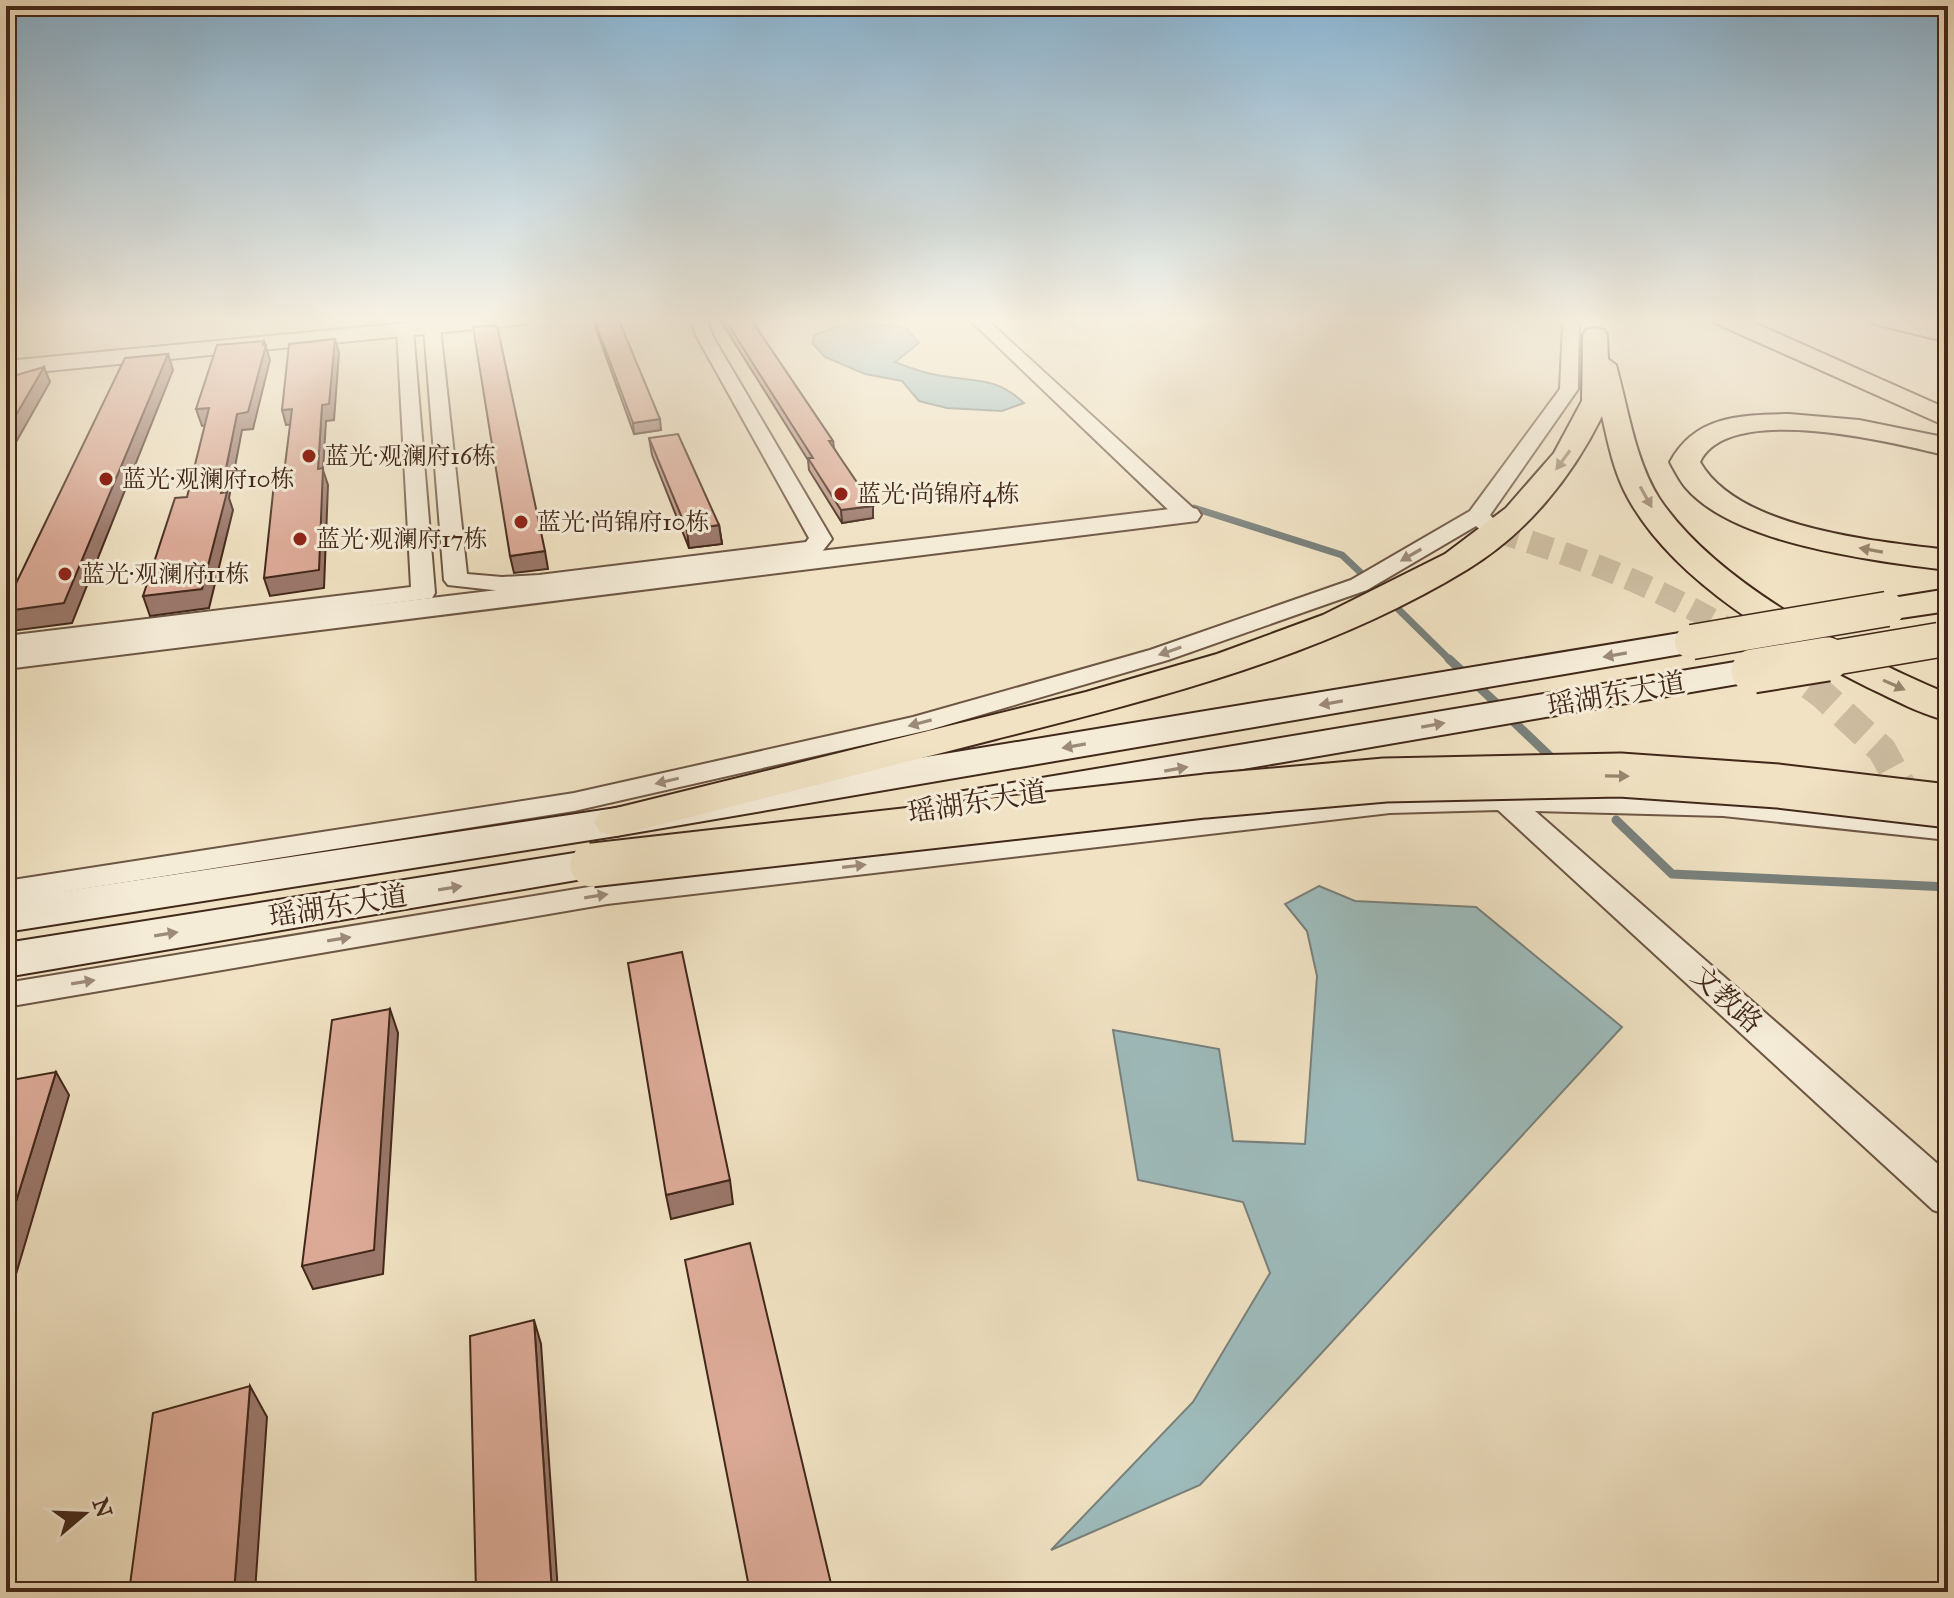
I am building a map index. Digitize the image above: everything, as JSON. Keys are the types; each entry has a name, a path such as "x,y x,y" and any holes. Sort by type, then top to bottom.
{"main road":[{"path":"616,822 1100,701 1231,662 1336,623 1457,561 1487,524 1517,515 1567,457 1596,401 1594,393"},
{"path":"1606,393 1643,498 1682,548 1738,594 1856,666 1948,709"},
{"path":"1889,393 1948,419"},
{"path":"1948,447 1871,430 1774,422 1705,436 1694,445 1685,462 1699,484 1735,509 1790,530 1868,550 1948,560"},
{"name":"瑶湖东大道","path":"6,916 616,822 1948,600"},
{"name":"瑶湖东大道","path":"6,960 1945,639"},
{"path":"592,865 1205,796 1385,780 1620,775 1778,786 1948,806"}],"street":[{"path":"6,644 423,593 409,393"},
{"path":"442,393 456,580 502,584 813,548 821,539 737,393"},
{"path":"1056,393 1187,515"},
{"path":"6,659 1187,515"},
{"path":"6,891 574,802 919,724 1159,655 1359,585 1487,524"},
{"path":"6,995 607,894 1390,804 1506,801 1723,807 1948,831"},
{"name":"文教路","path":"1506,801 1948,1198"}],"water":[{"path":"912,393 1010,393 1024,403 1002,411 947,408 919,401"},
{"path":"1319,886 1355,901 1476,907 1622,1027 1200,1485 1051,1550 1193,1402 1270,1273 1243,1202 1138,1180 1113,1030 1219,1049 1233,1141 1305,1144 1317,976 1307,931 1285,904"}],"building":[{"path":"6,393 29,393 6,432"},
{"path":"108,393 152,393 64,603 6,611 6,604"},
{"path":"201,393 253,393 248,412 237,414 221,493 227,492 202,589 143,596 175,498 187,497 209,408 196,409"},
{"path":"284,393 330,393 329,404 322,405 318,469 323,468 319,570 264,578 275,474 284,473 292,409 282,410"},
{"path":"484,393 511,393 545,551 510,556"},
{"path":"622,393 649,393 660,419 633,423"},
{"path":"771,393 800,393 873,506 841,510 808,458 813,458"},
{"path":"678,434 719,525 687,530 649,438"},
{"path":"682,952 730,1180 666,1195 628,963"},
{"path":"390,1009 374,1250 302,1266 332,1020"},
{"path":"56,1072 6,1234 6,1081"},
{"path":"750,1243 833,1592 750,1592 685,1260"},
{"path":"534,1320 552,1592 476,1592 470,1336"},
{"path":"250,1386 234,1592 129,1592 153,1413"}],"waterway":[{"path":"1194,508 1342,555 1379,590"},
{"path":"1393,604 1451,661"},
{"path":"1449,659 1463,672"},
{"path":"1479,687 1497,704"},
{"path":"1514,722 1558,764"},
{"path":"1616,820 1672,874 1948,887"}],"tunnel":[{"path":"1496,531 1642,584 1709,618 1775,659"},
{"path":"1775,659 1823,695 1882,750 1917,814"}],"place":[{"name":"蓝光·观澜府16栋","path":"309,456"},
{"name":"蓝光·观澜府10栋","path":"106,479"},
{"name":"蓝光·尚锦府4栋","path":"841,494"},
{"name":"蓝光·尚锦府10栋","path":"521,522"},
{"name":"蓝光·观澜府17栋","path":"300,539"},
{"name":"蓝光·观澜府11栋","path":"65,574"}]}
